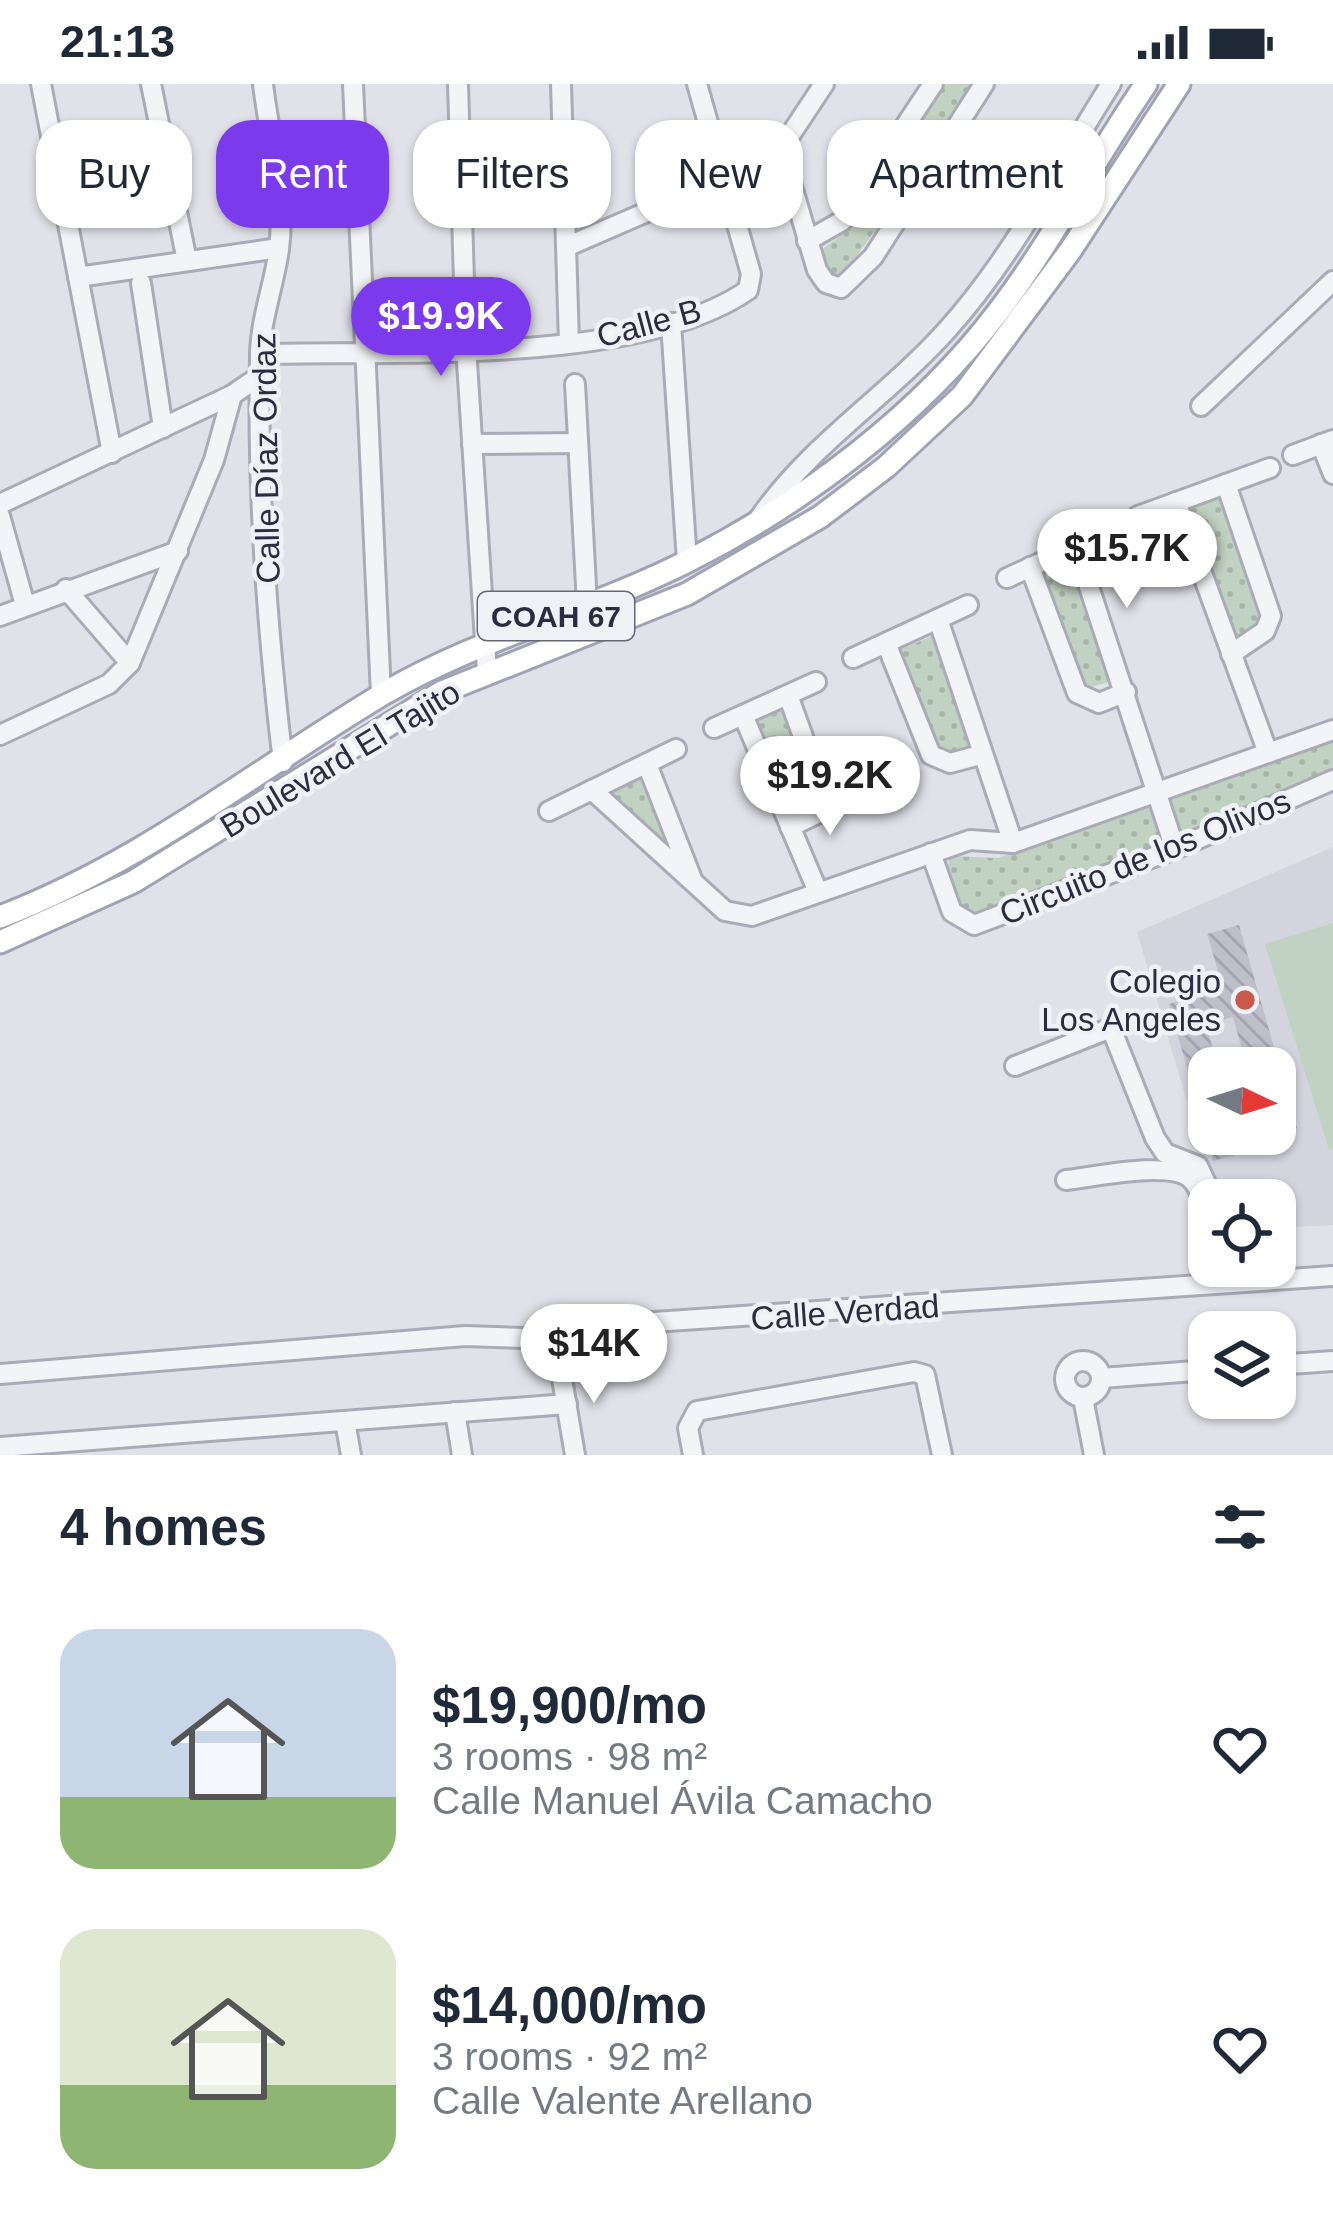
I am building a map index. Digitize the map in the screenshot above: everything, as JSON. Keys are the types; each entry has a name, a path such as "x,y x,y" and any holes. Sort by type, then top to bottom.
{"main road":[{"name":"Boulevard El Tajito","path":"0,917 109,868 284,762 381,695 485,642 687,562 753,526 854,453 942,377 998,312 1146,84"},
{"name":"Boulevard El Tajito","path":"0,942 133,882 397,716 487,672 687,594 820,517 886,467 962,396 1070,251 1179,84"},
{"path":"1048,236 1070,251"}],"street":[{"path":"40,84 112,453"},
{"path":"152,84 187,261"},
{"name":"Calle Díaz Ordaz","path":"262,84 279,248 260,376 268,622 284,762"},
{"path":"353,84 381,695"},
{"path":"458,84 466,347 487,672"},
{"path":"562,84 569,344"},
{"path":"697,84 708,120"},
{"path":"824,84 781,149 817,269 834,287 848,286 873,257 984,84"},
{"path":"807,241 842,221 933,84"},
{"path":"753,526 816,448 883,396 952,324 1112,84"},
{"path":"566,247 635,217"},
{"name":"Calle B","path":"260,354 569,344 671,323 748,290 751,274 739,228"},
{"path":"78,277 279,248"},
{"path":"1201,406 1333,281"},
{"path":"141,283 164,428"},
{"path":"671,323 687,562"},
{"path":"0,504 232,395 260,376"},
{"path":"575,385 587,604"},
{"path":"0,735 109,684 130,663 178,551 232,395"},
{"path":"1293,455 1327,442 1333,474"},
{"path":"472,444 578,443"},
{"path":"1138,516 1270,468"},
{"path":"1226,484 1270,616 1265,631 1231,654"},
{"path":"1177,502 1268,753"},
{"path":"0,516 25,605"},
{"path":"1007,578 1097,537"},
{"path":"1076,547 1175,849"},
{"path":"0,616 178,551"},
{"path":"1030,567 1077,693 1099,703 1126,692"},
{"path":"66,589 130,663"},
{"path":"853,658 968,605"},
{"path":"938,619 1013,843"},
{"path":"886,644 931,754 950,764 980,755"},
{"path":"714,728 816,682"},
{"path":"788,695 824,795 821,812 790,827"},
{"path":"743,715 818,892"},
{"name":"Circuito de los Olivos","path":"694,884 734,915 752,916 970,840 1013,843 1333,730"},
{"path":"549,811 676,749"},
{"path":"647,764 694,884"},
{"name":"Circuito de los Olivos","path":"931,853 952,912 974,926 1175,849 1333,780"},
{"path":"592,790 694,884"},
{"path":"1015,1066 1111,1028 1162,1162 1190,1179"},
{"path":"1066,1180 1162,1162 1198,1166 1204,1179"},
{"name":"Calle Verdad","path":"1296,1276 1333,1276"},
{"name":"Calle Verdad","path":"0,1374 465,1336 552,1339 626,1324 1188,1278"},
{"path":"1296,1364 1333,1361"},
{"path":"1094,1455 1083,1397 1066,1387 1069,1367 1089,1362 1101,1378"},
{"path":"560,1366 575,1455"},
{"path":"693,1455 688,1428 697,1411 914,1372 925,1375 942,1455"},
{"path":"1101,1378 1188,1372"},
{"path":"1083,1397 1092,1394 1101,1378"},
{"path":"6,1449 119,1446 345,1421 567,1404"},
{"path":"455,1412 462,1455"},
{"path":"345,1421 351,1455"}],"shaded area":[{"name":"Colegio Los Angeles","path":"1333,847 1333,1225 1296,1227 1296,1179 1210,1179 1203,1155 1296,1155 1296,1047 1188,1047 1188,1105 1137,932"}],"green space":[{"path":"945,84 980,84 954,120 921,120"},
{"path":"849,228 877,228 843,275 831,275 820,261 821,250"},
{"path":"1223,492 1264,624 1231,639 1180,507"},
{"path":"1075,566 1109,682 1085,689 1043,580"},
{"path":"937,634 975,753 940,755 895,652"},
{"path":"785,701 818,795 816,806 793,814 750,717"},
{"path":"1333,739 1333,768 1162,844 979,913 960,909 947,869 950,856 998,858"},
{"path":"648,774 683,867 602,796"},
{"path":"1333,923 1333,1149 1329,1150 1265,944"}],"building":[{"path":"1239,925 1274,1047 1241,1047 1233,1017 1206,1024 1212,1047 1188,1047 1188,1072 1169,1004 1223,988 1207,934"}],"place":[{"name":"Colegio Los Angeles","path":"1245,1000"}]}
